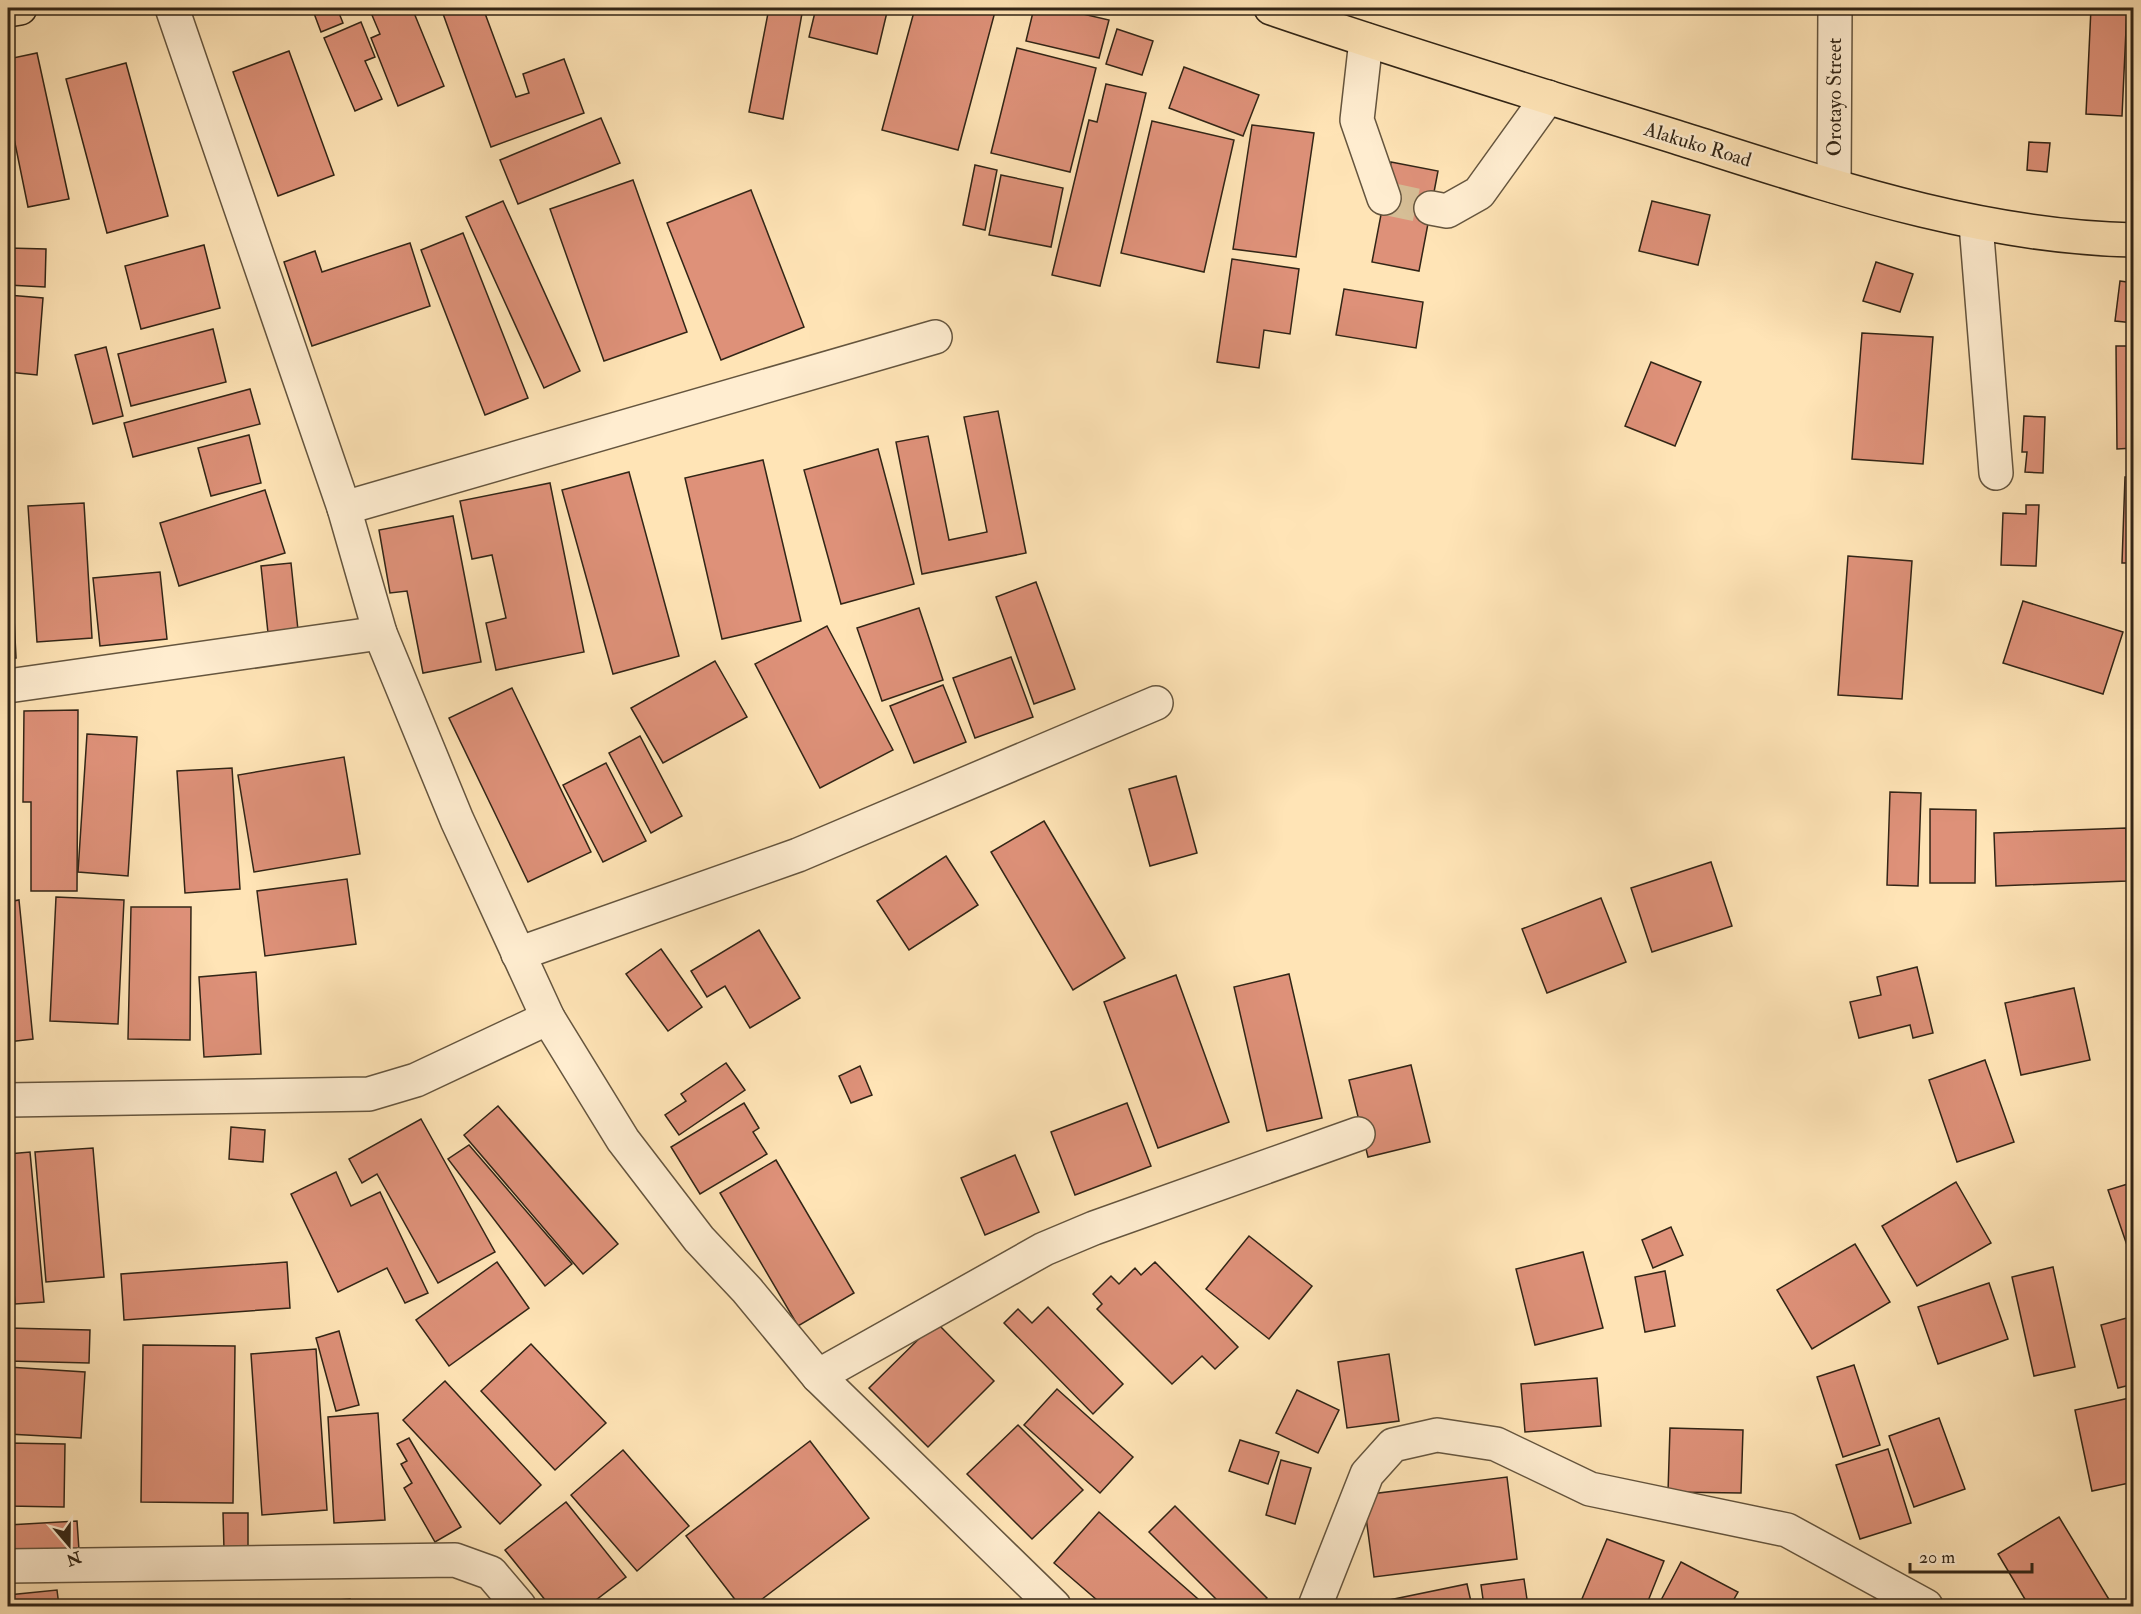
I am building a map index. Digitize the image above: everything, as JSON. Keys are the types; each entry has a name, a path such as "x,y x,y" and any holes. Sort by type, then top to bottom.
{"main road":[{"path":"8,10 20,8"},
{"name":"Alakuko Road","path":"1271,8 1365,40 1834,186 1976,224 2095,239 2133,240"}],"street":[{"path":"172,8 344,508 380,633 457,820 548,1018 623,1140 699,1239 747,1290 818,1376 1054,1606"},
{"name":"Orotayo Street","path":"1834,186 1835,8"},
{"path":"1365,40 1357,120 1384,198"},
{"path":"1431,208 1448,211 1479,193 1548,97"},
{"path":"1976,224 1996,472"},
{"path":"344,508 935,337"},
{"path":"8,686 380,633"},
{"path":"518,954 798,855 1156,703"},
{"path":"8,1101 369,1094 416,1080 548,1018"},
{"path":"818,1376 1044,1249 1094,1228 1358,1134"},
{"path":"1315,1606 1367,1474 1393,1445 1437,1435 1496,1444 1590,1490 1787,1530 1926,1606"},
{"path":"8,1566 455,1560 491,1573 519,1606"}],"building":[{"path":"312,8 337,8 343,23 321,32"},
{"path":"369,8 412,8 444,86 398,106 371,38 380,34"},
{"path":"452,8 483,8 516,97 529,93 523,74 564,59 584,113 491,147 442,11"},
{"path":"769,8 803,8 783,119 749,112"},
{"path":"816,8 888,8 877,54 809,37"},
{"path":"915,8 996,8 958,150 882,130"},
{"path":"1034,8 1057,8 1109,20 1099,58 1026,41"},
{"path":"2091,8 2127,8 2122,116 2086,114"},
{"path":"361,22 375,57 365,61 382,99 355,111 324,38"},
{"path":"1117,29 1153,41 1142,75 1106,64"},
{"path":"1017,48 1096,68 1070,172 991,153"},
{"path":"289,51 334,175 278,196 233,72"},
{"path":"37,53 69,199 28,207 8,109 8,59"},
{"path":"126,63 168,216 107,233 66,79"},
{"path":"1184,67 1259,95 1243,136 1169,108"},
{"path":"1106,84 1146,93 1100,286 1052,275 1089,120 1097,122"},
{"path":"601,118 620,163 518,204 500,160"},
{"path":"1152,121 1234,140 1204,272 1121,253"},
{"path":"1252,125 1314,133 1296,257 1233,249"},
{"path":"2029,142 2050,143 2047,172 2027,170"},
{"path":"1391,162 1438,171 1419,271 1372,262"},
{"path":"975,165 997,170 985,230 963,225"},
{"path":"1001,175 1063,188 1051,247 989,235"},
{"path":"633,180 687,332 604,361 550,209"},
{"path":"751,190 804,327 721,360 667,223"},
{"path":"503,201 580,371 544,388 466,217"},
{"path":"1652,201 1710,215 1698,265 1639,251"},
{"path":"463,233 528,398 485,415 421,250"},
{"path":"410,243 430,306 312,346 284,262 315,251 322,272"},
{"path":"204,245 220,308 141,329 125,266"},
{"path":"8,248 46,249 45,287 8,285"},
{"path":"1232,259 1299,269 1290,334 1264,330 1259,368 1217,362"},
{"path":"1876,262 1913,274 1900,312 1863,301"},
{"path":"2120,281 2134,283 2134,323 2115,321"},
{"path":"1344,289 1423,302 1416,348 1336,335"},
{"path":"8,295 43,298 37,375 8,372"},
{"path":"213,329 226,382 131,406 118,354"},
{"path":"1862,333 1933,337 1923,464 1852,459"},
{"path":"2116,346 2134,346 2134,448 2117,449"},
{"path":"106,347 123,416 93,424 75,355"},
{"path":"1651,362 1701,382 1675,446 1625,426"},
{"path":"250,389 260,424 133,457 124,423"},
{"path":"998,411 1026,553 922,574 896,442 928,436 949,540 987,532 964,417"},
{"path":"2024,416 2045,417 2043,473 2025,472 2027,452 2022,452"},
{"path":"249,435 261,483 211,496 198,448"},
{"path":"878,449 914,584 841,604 804,470"},
{"path":"763,460 801,621 722,639 685,478"},
{"path":"629,472 679,656 613,674 562,490"},
{"path":"2125,477 2134,477 2134,563 2122,563"},
{"path":"550,483 584,652 496,670 486,623 506,618 492,555 472,559 460,501"},
{"path":"265,490 285,553 179,586 160,523"},
{"path":"84,503 92,638 37,642 28,506"},
{"path":"2026,505 2039,505 2036,566 2001,565 2003,513 2026,514"},
{"path":"453,516 481,662 423,673 407,591 390,593 379,530"},
{"path":"1848,556 1912,561 1902,699 1838,695"},
{"path":"291,563 298,630 268,633 261,566"},
{"path":"160,572 167,639 100,646 93,578"},
{"path":"1036,582 1075,689 1034,704 996,597"},
{"path":"2023,601 2123,632 2103,694 2003,663"},
{"path":"919,608 943,680 882,701 857,628"},
{"path":"14,617 16,658 8,658 8,618"},
{"path":"827,626 893,750 820,788 755,664"},
{"path":"1011,657 1033,717 975,738 953,678"},
{"path":"715,661 747,717 663,763 631,708"},
{"path":"943,685 966,742 914,763 890,706"},
{"path":"512,688 591,852 528,882 449,718"},
{"path":"78,710 77,891 31,891 31,802 23,802 24,711"},
{"path":"87,734 137,737 128,876 78,872"},
{"path":"640,736 682,816 651,833 609,753"},
{"path":"344,757 360,854 254,872 238,775"},
{"path":"606,763 646,841 603,862 563,785"},
{"path":"232,768 240,889 185,893 177,771"},
{"path":"1176,776 1197,853 1150,866 1129,789"},
{"path":"1890,792 1921,793 1918,886 1887,885"},
{"path":"1930,809 1976,810 1975,883 1930,883"},
{"path":"1044,821 1125,958 1073,990 991,852"},
{"path":"2126,828 2127,881 1996,886 1994,833"},
{"path":"8,840 11,840 8,893"},
{"path":"946,856 978,905 909,950 877,901"},
{"path":"1711,862 1732,926 1652,952 1631,888"},
{"path":"347,879 356,944 265,956 257,891"},
{"path":"56,897 124,900 118,1024 50,1021"},
{"path":"1601,898 1626,962 1547,993 1522,929"},
{"path":"19,900 33,1039 8,1042 8,902"},
{"path":"131,907 191,907 190,1040 128,1039"},
{"path":"759,930 800,998 750,1028 725,986 707,997 691,971"},
{"path":"661,949 702,1007 668,1031 626,974"},
{"path":"1917,967 1933,1033 1913,1038 1910,1025 1859,1038 1850,1002 1881,995 1877,977"},
{"path":"256,972 261,1054 204,1057 199,977"},
{"path":"1289,974 1322,1118 1267,1131 1234,987"},
{"path":"1176,975 1229,1122 1158,1148 1104,1002"},
{"path":"2074,988 2090,1060 2021,1075 2005,1003"},
{"path":"1985,1060 2014,1142 1957,1162 1929,1080"},
{"path":"726,1063 745,1090 679,1135 665,1115 686,1101 681,1094"},
{"path":"1411,1065 1430,1142 1368,1157 1349,1080"},
{"path":"860,1066 872,1095 851,1103 839,1076"},
{"path":"744,1103 759,1128 753,1132 767,1154 700,1194 671,1147"},
{"path":"1127,1103 1151,1166 1075,1195 1051,1132"},
{"path":"498,1106 618,1244 583,1274 464,1135"},
{"path":"421,1119 495,1252 438,1283 377,1174 362,1183 349,1159"},
{"path":"231,1127 265,1130 263,1162 229,1159"},
{"path":"469,1145 572,1264 545,1286 448,1159"},
{"path":"93,1148 104,1277 46,1282 35,1152"},
{"path":"30,1152 44,1302 15,1304 8,1223 8,1154"},
{"path":"1015,1155 1039,1212 985,1235 961,1178"},
{"path":"776,1160 854,1293 798,1326 720,1193"},
{"path":"336,1172 351,1206 380,1192 428,1293 405,1303 387,1268 338,1292 291,1194"},
{"path":"1956,1182 1991,1243 1917,1286 1882,1226"},
{"path":"2134,1182 2134,1252 2130,1254 2108,1190"},
{"path":"1671,1227 1683,1255 1653,1268 1642,1240"},
{"path":"1249,1236 1312,1286 1269,1339 1206,1289"},
{"path":"1855,1244 1890,1302 1812,1349 1777,1290"},
{"path":"1583,1252 1603,1328 1535,1345 1516,1269"},
{"path":"287,1262 290,1308 124,1320 121,1274"},
{"path":"497,1262 529,1308 449,1366 416,1320"},
{"path":"1155,1262 1238,1347 1215,1369 1202,1356 1172,1384 1097,1309 1102,1304 1093,1294 1111,1276 1119,1284 1135,1268 1141,1275"},
{"path":"2053,1267 2075,1367 2034,1376 2012,1277"},
{"path":"1665,1271 1675,1326 1645,1332 1635,1277"},
{"path":"1989,1283 2008,1339 1938,1364 1918,1307"},
{"path":"1048,1307 1123,1384 1093,1414 1004,1323 1018,1309 1032,1323"},
{"path":"2134,1316 2134,1384 2118,1388 2101,1325"},
{"path":"936,1322 994,1381 928,1447 869,1388"},
{"path":"8,1328 90,1330 89,1363 8,1361"},
{"path":"339,1331 359,1405 336,1411 316,1338"},
{"path":"531,1344 606,1423 555,1470 481,1391"},
{"path":"143,1345 235,1346 233,1503 141,1502"},
{"path":"316,1349 327,1510 262,1515 251,1354"},
{"path":"1389,1354 1399,1421 1347,1428 1338,1362"},
{"path":"1854,1365 1880,1445 1843,1457 1817,1377"},
{"path":"8,1367 85,1372 81,1438 8,1434"},
{"path":"1597,1378 1601,1426 1525,1432 1521,1384"},
{"path":"445,1381 541,1485 500,1524 403,1420"},
{"path":"1057,1389 1133,1457 1100,1493 1024,1425"},
{"path":"1297,1390 1339,1410 1318,1453 1276,1433"},
{"path":"2134,1397 2134,1482 2092,1491 2075,1410"},
{"path":"378,1413 385,1520 334,1523 328,1417"},
{"path":"1939,1418 1965,1489 1914,1507 1889,1436"},
{"path":"1018,1425 1083,1490 1032,1539 967,1474"},
{"path":"1670,1428 1743,1430 1741,1493 1668,1492"},
{"path":"409,1438 461,1527 435,1542 404,1488 412,1483 401,1464 407,1461 397,1444"},
{"path":"1240,1440 1279,1452 1268,1484 1229,1471"},
{"path":"810,1441 869,1518 753,1606 740,1606 686,1536"},
{"path":"8,1443 65,1444 64,1507 8,1506"},
{"path":"1888,1449 1911,1523 1860,1539 1836,1465"},
{"path":"623,1450 689,1526 637,1571 571,1495"},
{"path":"1281,1460 1311,1468 1295,1524 1266,1515"},
{"path":"1507,1477 1517,1559 1374,1577 1363,1495"},
{"path":"566,1502 626,1577 588,1606 550,1606 505,1550"},
{"path":"1175,1506 1267,1598 1259,1606 1223,1606 1149,1532"},
{"path":"1099,1512 1206,1606 1104,1606 1054,1563"},
{"path":"223,1513 248,1513 248,1550 224,1550"},
{"path":"2059,1517 2113,1606 2029,1606 1998,1554"},
{"path":"77,1521 79,1550 8,1554 8,1525"},
{"path":"1607,1539 1664,1561 1646,1606 1579,1606"},
{"path":"1681,1562 1738,1592 1730,1606 1658,1606"},
{"path":"1524,1579 1528,1606 1484,1606 1481,1585"},
{"path":"1467,1584 1472,1606 1360,1606"},
{"path":"57,1590 59,1606 8,1606 8,1595"},
{"path":"350,1599 350,1606 298,1606 298,1603"},
{"path":"121,1601 122,1606 65,1606 65,1605"},
{"path":"424,1602 425,1606 403,1606"}],"tunnel":[{"path":"1384,198 1431,208"}]}
